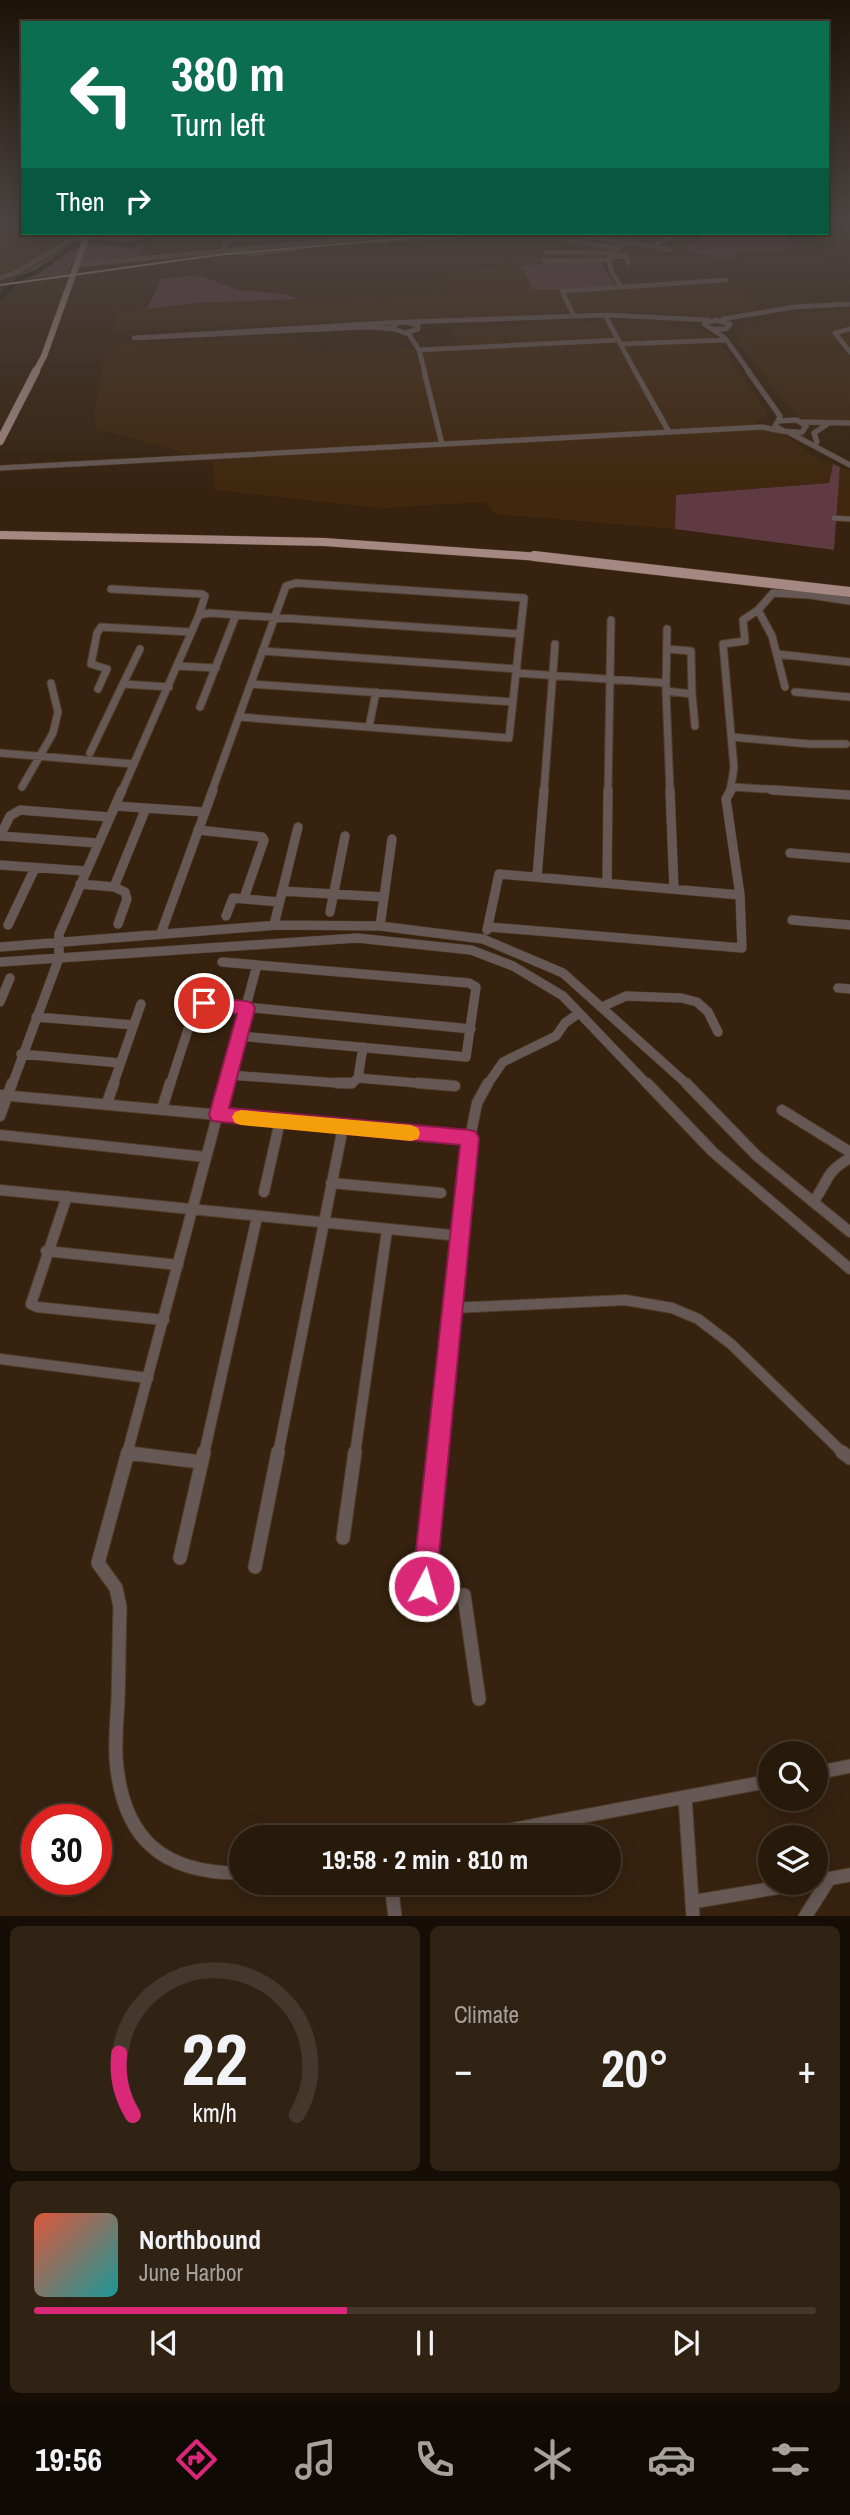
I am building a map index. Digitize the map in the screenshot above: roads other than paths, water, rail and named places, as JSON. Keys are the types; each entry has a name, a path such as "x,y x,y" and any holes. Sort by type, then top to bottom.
{"main road":[{"path":"1,437 44,356 59,313"},
{"path":"0,535 188,537 427,548 628,566 810,591 850,592"}],"street":[{"path":"757,313 707,324 607,318 436,326 408,332 368,327 134,338 403,322 574,316 616,315 707,324 726,340 776,410 780,416 775,426 850,465"},
{"path":"714,329 783,313"},
{"path":"607,318 669,432"},
{"path":"718,320 729,327"},
{"path":"393,329 394,324 403,322 415,324 418,329"},
{"path":"729,327 730,338 791,419"},
{"path":"850,344 848,333 838,330 835,333 850,352"},
{"path":"408,332 419,350 442,444"},
{"path":"419,350 726,340"},
{"path":"762,427 791,419 801,422 837,423"},
{"path":"801,422 804,430 817,442 850,459"},
{"path":"0,468 762,427 786,432 850,422"},
{"path":"817,442 814,433 826,425"},
{"path":"834,517 850,519"},
{"path":"161,933 286,586 296,583 524,598 509,737 239,717"},
{"path":"0,1116 3,1094 59,958 59,934 169,687 200,615 205,596 111,589"},
{"path":"489,927 742,948 740,895 726,799 733,787 732,737 723,643 745,641 743,620 758,610 776,591 810,591 850,601"},
{"path":"758,610 769,628 785,687"},
{"path":"200,615 236,615 520,634"},
{"path":"200,707 236,615"},
{"path":"607,883 611,620"},
{"path":"98,689 107,668 93,666 91,662 97,633 101,627 191,632"},
{"path":"667,629 666,687 674,889"},
{"path":"537,877 555,644"},
{"path":"90,753 140,649"},
{"path":"667,649 691,651 695,726"},
{"path":"262,652 610,679 666,687 692,694"},
{"path":"777,654 850,662"},
{"path":"178,666 216,668"},
{"path":"22,787 53,733 57,716 51,683"},
{"path":"123,684 169,687"},
{"path":"251,684 513,702"},
{"path":"369,727 376,692"},
{"path":"795,692 850,697"},
{"path":"732,737 809,744 846,744"},
{"path":"0,753 134,764"},
{"path":"733,787 850,795"},
{"path":"115,806 204,813"},
{"path":"114,887 146,808"},
{"path":"98,843 0,836 10,816 20,810 109,817"},
{"path":"274,925 298,827"},
{"path":"198,830 262,837 264,840 244,898"},
{"path":"330,912 345,835"},
{"path":"380,926 392,839"},
{"path":"790,853 850,858"},
{"path":"0,865 85,871"},
{"path":"8,925 35,868"},
{"path":"471,950 489,927 499,874 740,895"},
{"path":"80,884 122,889 127,896 118,924"},
{"path":"282,891 384,897"},
{"path":"226,916 231,900 244,898 279,902"},
{"path":"792,920 850,925"},
{"path":"0,947 274,925 380,926 482,939 563,973 670,1066 757,1156 850,1232"},
{"path":"0,962 127,951 267,946 357,938 471,950 513,967 564,996 713,1152 850,1269"},
{"path":"222,962 474,985 476,990 468,1054 463,1057 239,1036"},
{"path":"229,1874 188,1870 159,1854 135,1831 123,1801 116,1765 120,1607 116,1588 98,1563 257,965"},
{"path":"0,1002 10,978"},
{"path":"838,988 850,989"},
{"path":"602,1007 626,996 681,998 697,1002 709,1012 718,1032"},
{"path":"107,1103 141,1003"},
{"path":"162,1109 195,1008 204,1003 471,1029"},
{"path":"479,1699 464,1595 433,1595 428,1593 424,1586 470,1138 477,1102 493,1073 503,1062 522,1051 556,1037 565,1023 579,1013"},
{"path":"36,1017 134,1025"},
{"path":"229,1075 351,1084 358,1078 363,1047"},
{"path":"21,1054 120,1063"},
{"path":"358,1078 455,1086"},
{"path":"3,1094 470,1138"},
{"path":"782,1110 850,1152"},
{"path":"264,1192 280,1121"},
{"path":"255,1567 343,1127"},
{"path":"0,1135 206,1157"},
{"path":"813,1202 821,1192 831,1169 850,1158"},
{"path":"331,1183 441,1193"},
{"path":"0,1190 460,1236"},
{"path":"67,1196 30,1299 33,1306 164,1320"},
{"path":"180,1558 257,1217"},
{"path":"343,1538 387,1230"},
{"path":"46,1251 178,1265"},
{"path":"453,1308 625,1300 672,1308 698,1319 731,1344 850,1458"},
{"path":"0,1359 148,1378"},
{"path":"129,1453 200,1462"},
{"path":"828,1771 850,1766"},
{"path":"536,1825 758,1783"},
{"path":"685,1797 693,1909 758,1894"},
{"path":"828,1879 850,1875"},
{"path":"392,1895 395,1916"},
{"path":"805,1916 815,1895"}]}
